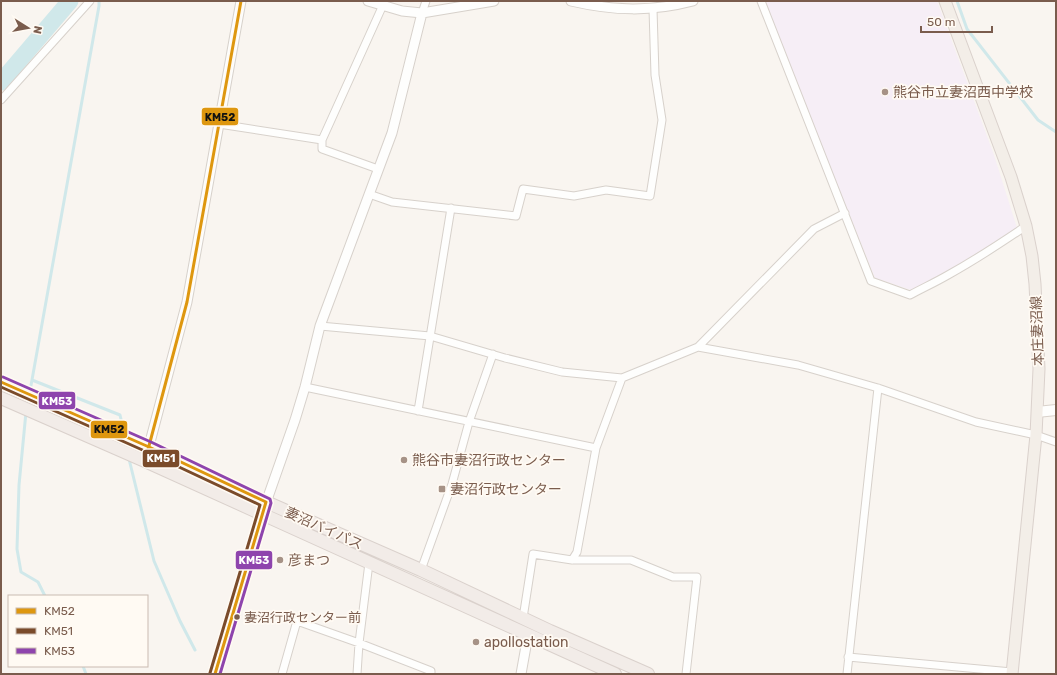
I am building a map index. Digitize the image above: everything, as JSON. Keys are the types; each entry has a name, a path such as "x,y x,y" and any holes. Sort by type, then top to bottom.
{"highway":[{"name":"妻沼バイパス","path":"1,382 149,447 369,563 615,674"},
{"name":"妻沼バイパス","path":"1,398 145,461 421,570 648,674"}],"main road":[{"name":"本庄妻沼線","path":"945,1 1011,176 1026,226 1032,256 1037,307 1039,369 1036,435 1012,673"},
{"path":"1037,412 1056,410"}],"street":[{"path":"1,100 90,1"},
{"path":"145,461 187,302 241,1"},
{"path":"368,1 402,11 422,14 494,1"},
{"path":"216,674 264,508 305,387 320,326 392,133 426,1"},
{"path":"571,1 587,5 624,10 652,9 693,1"},
{"path":"761,1 871,281 910,295 928,284 947,276 993,249 1026,226"},
{"path":"378,169 322,149 322,140 383,5"},
{"path":"369,194 392,202 516,216 523,189 574,196 606,190 650,196 662,120 655,75 652,9"},
{"path":"219,124 322,140"},
{"path":"418,411 451,208"},
{"path":"320,326 430,336 562,372 622,378 630,376 698,346 814,229 845,213"},
{"path":"698,346 798,366 878,388 976,422 1036,435 1056,442"},
{"path":"421,570 452,484 469,422 493,354"},
{"path":"572,560 577,552 596,448 622,378"},
{"path":"305,387 596,448"},
{"path":"847,674 878,388"},
{"path":"523,618 533,554 572,560 632,560 673,576 697,577 686,674"},
{"path":"357,674 359,642 369,563"},
{"path":"282,674 296,621 359,642 431,671 431,674"},
{"path":"521,674 528,635"},
{"path":"848,657 1012,673"}],"shaded area":[{"name":"熊谷市立妻沼西中学校","path":"763,1 937,1 994,155 1017,228 953,268 911,290 875,278"}],"waterway":[{"path":"1,82 70,1"},
{"path":"30,391 99,1"},
{"path":"957,1 967,29 1038,120 1056,132"},
{"path":"32,380 120,415 124,432"},
{"path":"26,412 19,485 17,549 21,572 38,582 44,595"},
{"path":"129,459 154,561 180,621 195,650"},
{"path":"83,667 86,674"}],"transit line":[{"name":"KM52","path":"145,461 187,302 241,1"},
{"name":"KM53","path":"3,377 151,442 270,499 271,503 220,674"},
{"name":"KM52","path":"1,382 149,447 266,502 215,674"},
{"name":"KM51","path":"1,387 147,452 260,505 210,673"}],"place":[{"name":"熊谷市立妻沼西中学校","path":"885,92"},
{"name":"熊谷市妻沼行政センター","path":"404,460"},
{"name":"妻沼行政センター","path":"442,489"},
{"name":"彦まつ","path":"280,560"},
{"name":"妻沼行政センター前","path":"237,617"},
{"name":"apollostation","path":"476,642"}]}
